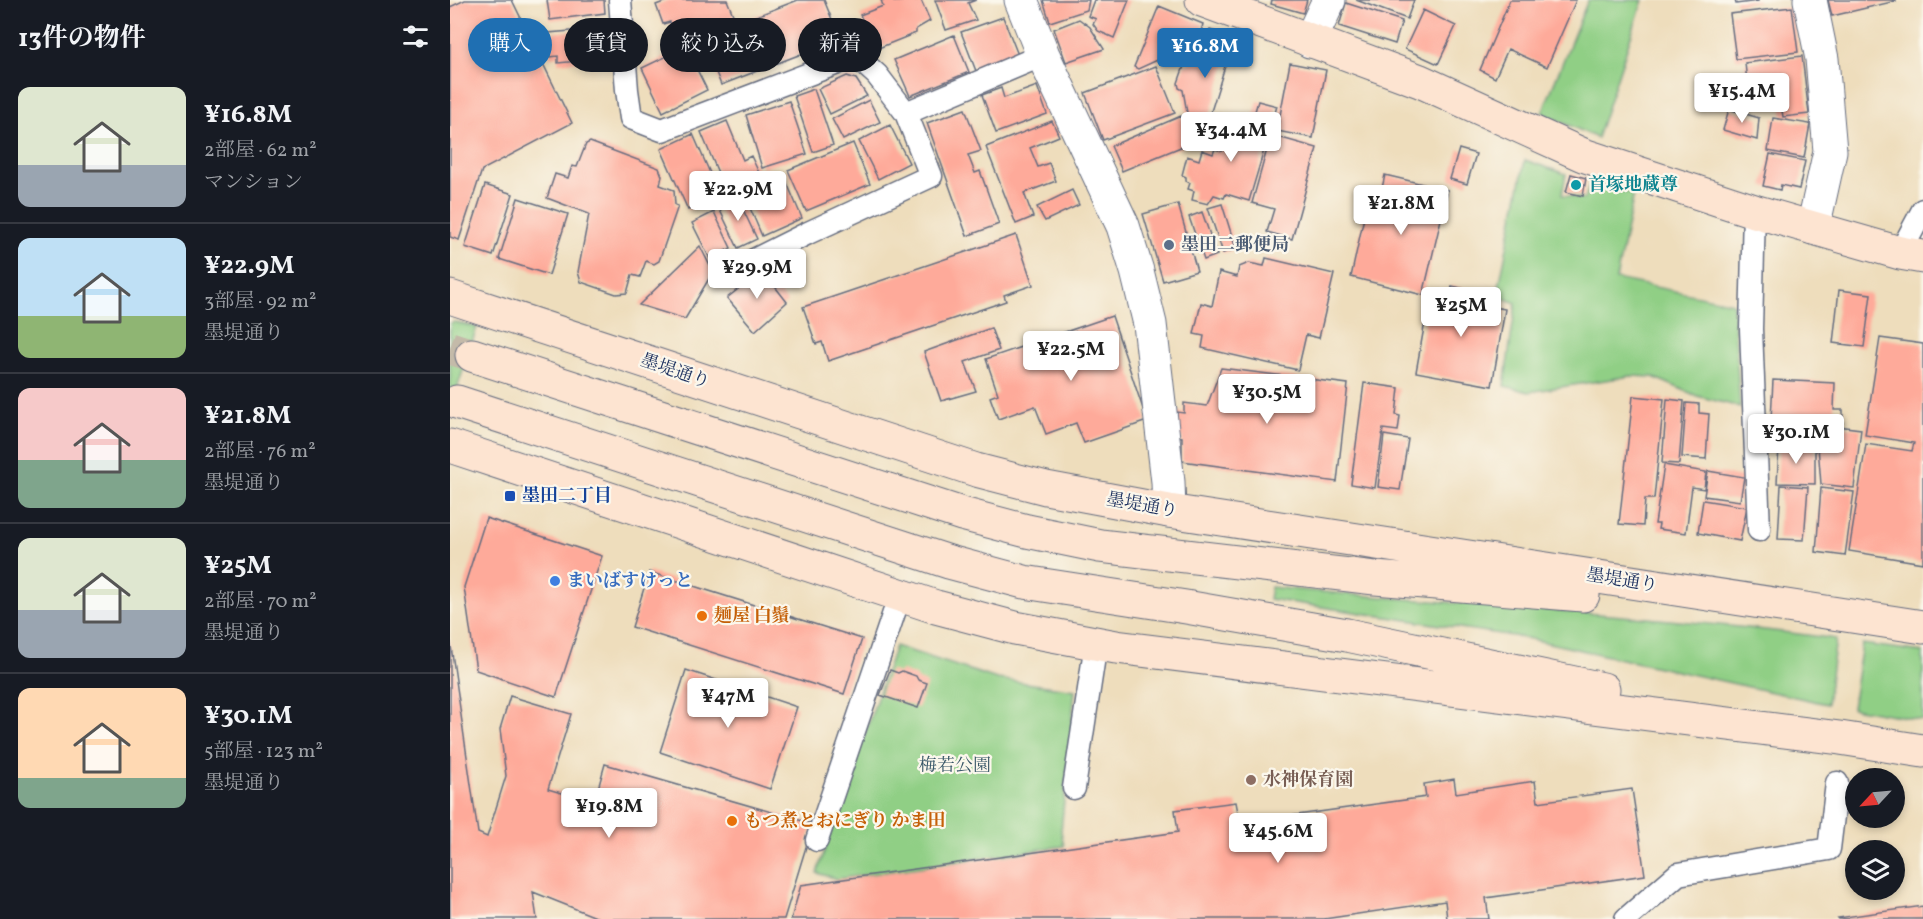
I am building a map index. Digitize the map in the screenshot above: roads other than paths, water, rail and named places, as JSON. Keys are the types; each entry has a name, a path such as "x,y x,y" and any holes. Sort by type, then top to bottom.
{"main road":[{"path":"1202,0 1420,81 1583,155 1754,211 1912,255"},
{"name":"墨堤通り","path":"460,303 976,470 1046,488 1169,511 1923,627"},
{"name":"墨堤通り","path":"472,355 962,514 1027,531 1100,546 1375,578 1857,618"},
{"path":"457,402 949,562 1024,582 1186,606 1347,635 1840,738"},
{"path":"450,446 900,595 1015,628 1096,643 1923,750"}],"street":[{"path":"1021,0 1043,55 1123,226 1137,272 1150,324 1165,452 1169,511"},
{"path":"1310,41 1329,0"},
{"path":"1810,0 1822,59 1830,152 1813,228"}],"lane":[{"path":"620,0 631,118 662,130 856,56 877,75 906,113 931,176 734,270"},
{"path":"906,113 1043,55"},
{"path":"1912,255 1923,210"},
{"path":"1754,211 1751,329 1759,530"},
{"path":"818,840 900,595"},
{"path":"1074,788 1096,643"},
{"path":"1626,919 1678,874 1828,849 1837,783"}],"tunnel":[{"path":"450,348 472,355"}],"place":[{"name":"首塚地蔵尊","path":"1576,185"},
{"name":"墨田二郵便局","path":"1169,245"},
{"name":"墨田二丁目","path":"510,496"},
{"name":"まいばすけっと","path":"555,581"},
{"name":"麺屋 白鬚","path":"702,616"},
{"name":"水神保育園","path":"1251,780"},
{"name":"もつ煮とおにぎり かま田","path":"732,821"}],"park label":[{"name":"梅若公園","path":"955,766"}]}
